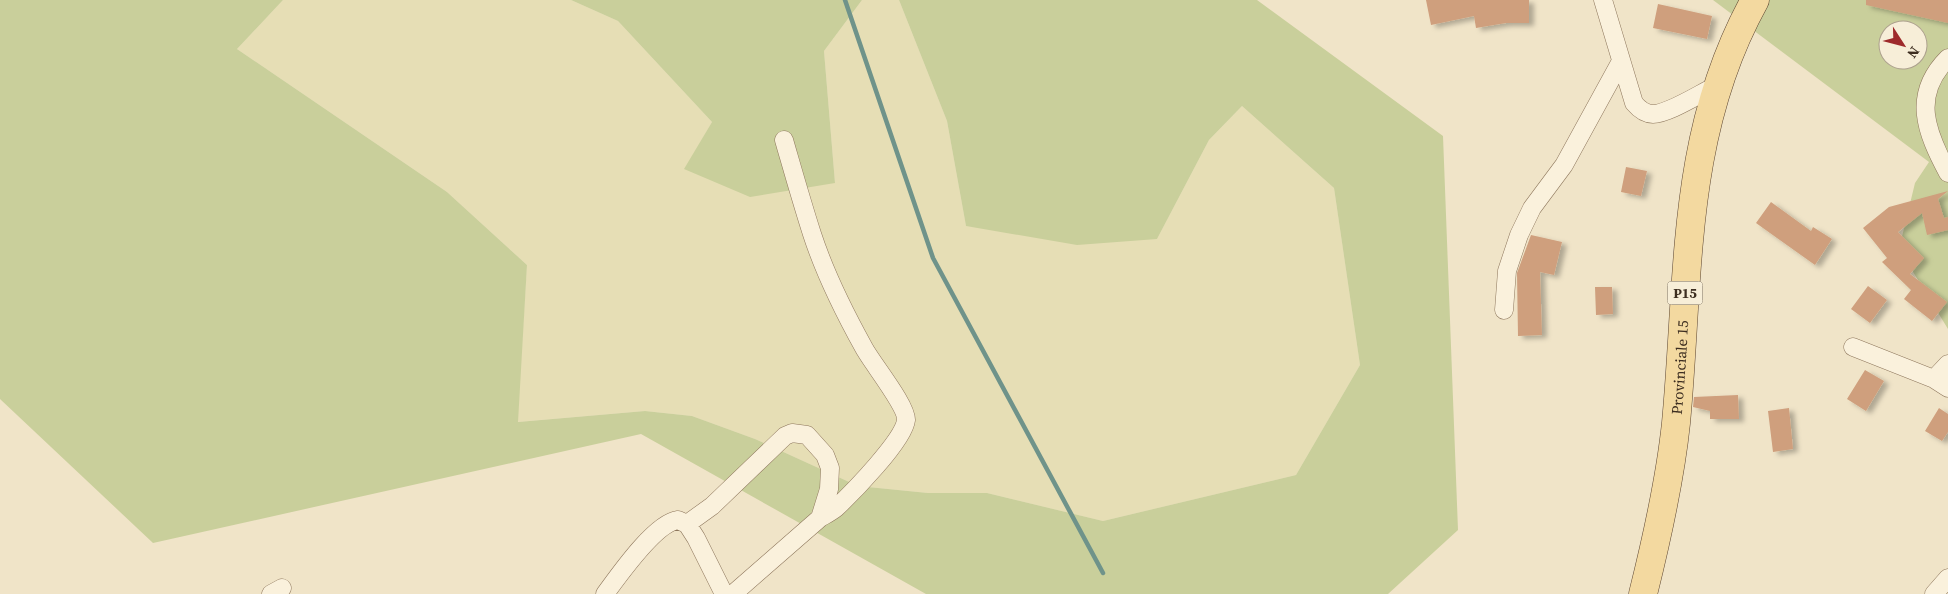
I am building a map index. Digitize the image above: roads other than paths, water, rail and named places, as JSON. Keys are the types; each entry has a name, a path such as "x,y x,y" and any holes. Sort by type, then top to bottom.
{"main road":[{"name":"Provinciale 15","path":"1643,594 1667,485 1676,425 1688,241 1696,174 1705,130 1718,85 1732,47 1755,0"}],"street":[{"path":"1603,1 1634,103 1641,111 1654,114 1668,110 1718,85"},
{"path":"1948,58 1937,69 1928,86 1925,105 1928,133 1948,172"},
{"path":"1504,310 1507,271 1519,235 1532,208 1564,164 1621,61"},
{"path":"733,594 820,518 841,504 886,455 902,431 906,419 904,409 869,357 829,278 812,235 784,140"},
{"path":"1853,347 1941,383 1948,364"},
{"path":"687,524 712,506 785,436 792,433 807,435 813,440 825,456 830,468 829,489 820,518"},
{"path":"605,594 634,556 666,523 678,520 687,524 696,538 724,594"},
{"path":"1934,594 1948,578"}],"waterway":[{"path":"845,0 933,258 1103,573"}]}
